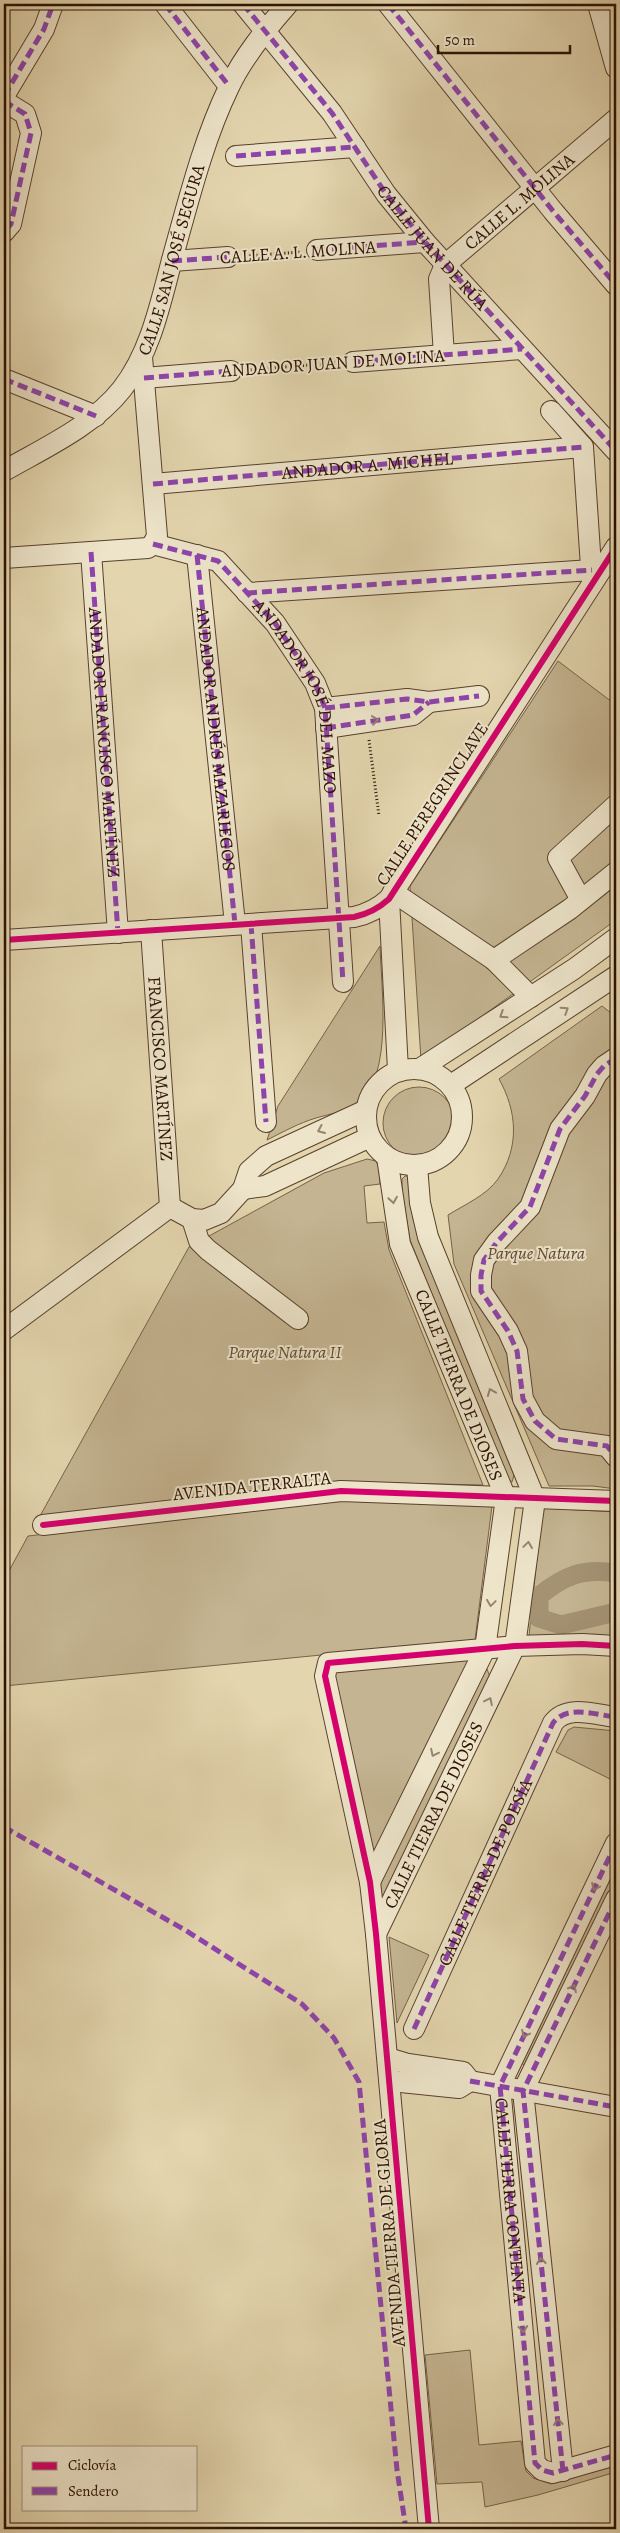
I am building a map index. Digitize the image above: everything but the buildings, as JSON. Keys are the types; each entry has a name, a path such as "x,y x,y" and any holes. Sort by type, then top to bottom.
{"street":[{"path":"4,96 44,29 53,4"},
{"path":"165,4 229,86"},
{"name":"CALLE JUAN DE RÚA","path":"243,4 332,113 386,194 424,242 616,452"},
{"name":"CALLE SAN JOSÉ SEGURA","path":"4,471 96,416 122,390 142,357 172,261 202,154 229,86 264,31 288,4"},
{"path":"388,4 553,211 616,285"},
{"path":"598,4 616,68"},
{"path":"4,102 25,114 31,133 11,224 5,229"},
{"name":"CALLE L. MOLINA","path":"451,271 535,188 616,118"},
{"path":"236,156 355,147"},
{"name":"CALLE A. L. MOLINA","path":"317,250 424,242"},
{"name":"CALLE A. L. MOLINA","path":"172,261 228,257"},
{"path":"444,355 439,279 451,271"},
{"name":"ANDADOR JUAN DE MOLINA","path":"352,362 522,349"},
{"path":"4,558 148,548 153,544 157,536 142,357"},
{"name":"ANDADOR JUAN DE MOLINA","path":"144,378 231,371"},
{"path":"4,379 96,416"},
{"path":"247,593 592,576 583,447 551,411"},
{"name":"ANDADOR A. MICHEL","path":"153,484 583,447"},
{"name":"ANDADOR JOSÉ DEL MAZO","path":"153,544 163,549 197,554 218,561 275,623 314,683 325,708 343,982"},
{"name":"CALLE PEREGRINCLAVE","path":"4,940 339,918 368,914 391,896 592,576 616,547"},
{"name":"ANDADOR FRANCISCO MARTÍNEZ","path":"91,552 118,933"},
{"name":"ANDADOR ANDRÉS MAZARIEGOS","path":"197,554 266,1122"},
{"path":"325,708 407,699 429,702 479,696"},
{"path":"326,728 413,715 429,702"},
{"path":"581,900 558,858 616,805"},
{"path":"494,960 581,900 616,872"},
{"path":"391,896 494,960 531,997"},
{"path":"391,896 398,1070"},
{"name":"FRANCISCO MARTÍNEZ","path":"152,930 170,1208"},
{"path":"421,1068 531,997 616,938"},
{"path":"574,968 598,989"},
{"path":"451,1085 616,976"},
{"path":"616,1058 604,1066 585,1096 560,1129 530,1207 488,1254 484,1260 481,1274 482,1291 508,1331 517,1351 523,1399 535,1421 556,1439 608,1446 616,1457"},
{"path":"421,1068 438,1074 451,1085 460,1101 463,1118 459,1136 449,1151 435,1161 417,1166 401,1164 387,1157 370,1137 366,1124 366,1110 371,1093 382,1079 398,1070 421,1068"},
{"path":"4,1330 170,1208 192,1219 204,1220 221,1214 243,1189 249,1171 266,1156 366,1110"},
{"path":"243,1189 265,1186 370,1137"},
{"name":"CALLE TIERRA DE DIOSES","path":"376,1934 370,1882 485,1649 506,1498 400,1244 387,1157"},
{"name":"CALLE TIERRA DE DIOSES","path":"376,1934 515,1646 535,1499 428,1237 420,1203 417,1166"},
{"path":"192,1219 198,1241 298,1319"},
{"name":"AVENIDA TERRALTA","path":"42,1525 340,1491 616,1501"},
{"path":"370,1882 325,1676 328,1663 515,1646 582,1644 616,1646"},
{"name":"CALLE TIERRA DE POESÍA","path":"414,2029 552,1723 559,1715 573,1712 616,1718"},
{"name":"CALLE TIERRA CONTENTA","path":"616,1843 500,2086 535,2463 542,2470 553,2473 563,2471 523,2091 616,1898"},
{"name":"AVENIDA TIERRA DE GLORIA","path":"376,1934 391,2081 429,2529"},
{"path":"388,2058 408,2064 464,2072 470,2081"},
{"path":"391,2081 459,2088 470,2081 616,2107"},
{"path":"563,2471 616,2455"}],"path":[{"path":"366,722 379,816"}],"green space":[{"path":"558,661 616,705 616,920 421,1060 410,886"},
{"path":"380,946 383,1030 381,1053 376,1074 369,1091 352,1107 303,1122 267,1140 278,1106"},
{"name":"Parque Natura","path":"602,1006 616,1017 616,1489 593,1486 549,1486 454,1264 448,1215 488,1190 498,1179 510,1154 514,1129 510,1104 499,1079"},
{"path":"412,1087 426,1087 445,1097 455,1116 455,1130 445,1149 426,1159 412,1159 393,1149 383,1130 383,1116 393,1097"},
{"name":"Parque Natura II","path":"367,1159 376,1161 379,1167 380,1184 364,1186 367,1223 384,1222 389,1250 483,1485 343,1482 40,1516 189,1247 324,1173"},
{"path":"405,1176 409,1176 514,1475 512,1482 506,1478 410,1240 402,1192 402,1179"},
{"path":"342,1501 492,1506 475,1640 4,1686 4,1580 28,1536"},
{"path":"542,1508 616,1512 616,1636 529,1636"},
{"path":"469,1659 373,1858 332,1668"},
{"path":"487,1669 490,1677 384,1895 377,1897 377,1891 482,1675"},
{"path":"574,1727 616,1731 616,1782 556,1752 568,1730"},
{"path":"616,1862 616,1880 527,2064 524,2065 521,2063"},
{"path":"389,1937 429,1955 397,2023"},
{"path":"470,2350 479,2445 521,2441 526,2471 533,2478 551,2484 616,2465 616,2472 538,2495 485,2507 482,2482 437,2484 425,2355"}],"waterway":[{"path":"616,1573 584,1573 566,1578 557,1583 539,1596 539,1618 561,1625 616,1612"}],"marked path":[{"path":"4,96 44,29 53,4"},
{"path":"165,4 229,86"},
{"path":"243,4 332,113 386,194 425,242 616,451"},
{"path":"388,4 553,211 616,285"},
{"path":"4,101 25,114 31,133 11,224 4,232"},
{"path":"236,156 355,147"},
{"path":"317,250 425,242"},
{"path":"172,261 228,257"},
{"path":"353,362 522,349"},
{"path":"144,378 231,371"},
{"path":"4,379 96,416"},
{"path":"153,484 583,447"},
{"path":"153,544 218,561 275,623 315,683 325,708 343,982"},
{"path":"91,552 118,933"},
{"path":"197,555 235,924"},
{"path":"247,593 592,570"},
{"path":"325,708 407,699 429,702 479,696"},
{"path":"326,728 413,715 429,702"},
{"path":"251,924 266,1122"},
{"path":"616,1058 604,1066 597,1074 585,1096 560,1129 530,1207 497,1242 484,1260 481,1275 481,1291 508,1331 517,1351 523,1399 535,1421 556,1439 607,1446 616,1457"},
{"path":"414,2029 553,1723 559,1717 574,1712 616,1717"},
{"path":"4,1827 185,1930 302,2004 334,2038 359,2082 397,2470 406,2529"},
{"path":"616,1843 500,2086 535,2463 542,2470 553,2473 616,2455"},
{"path":"563,2471 523,2091 616,1899"},
{"path":"470,2081 616,2107"}],"cycle path":[{"path":"4,940 354,917 377,908 389,899 616,547"},
{"path":"43,1525 341,1491 616,1501"},
{"path":"429,2529 370,1882 325,1676 328,1663 515,1646 582,1644 616,1646"}]}
